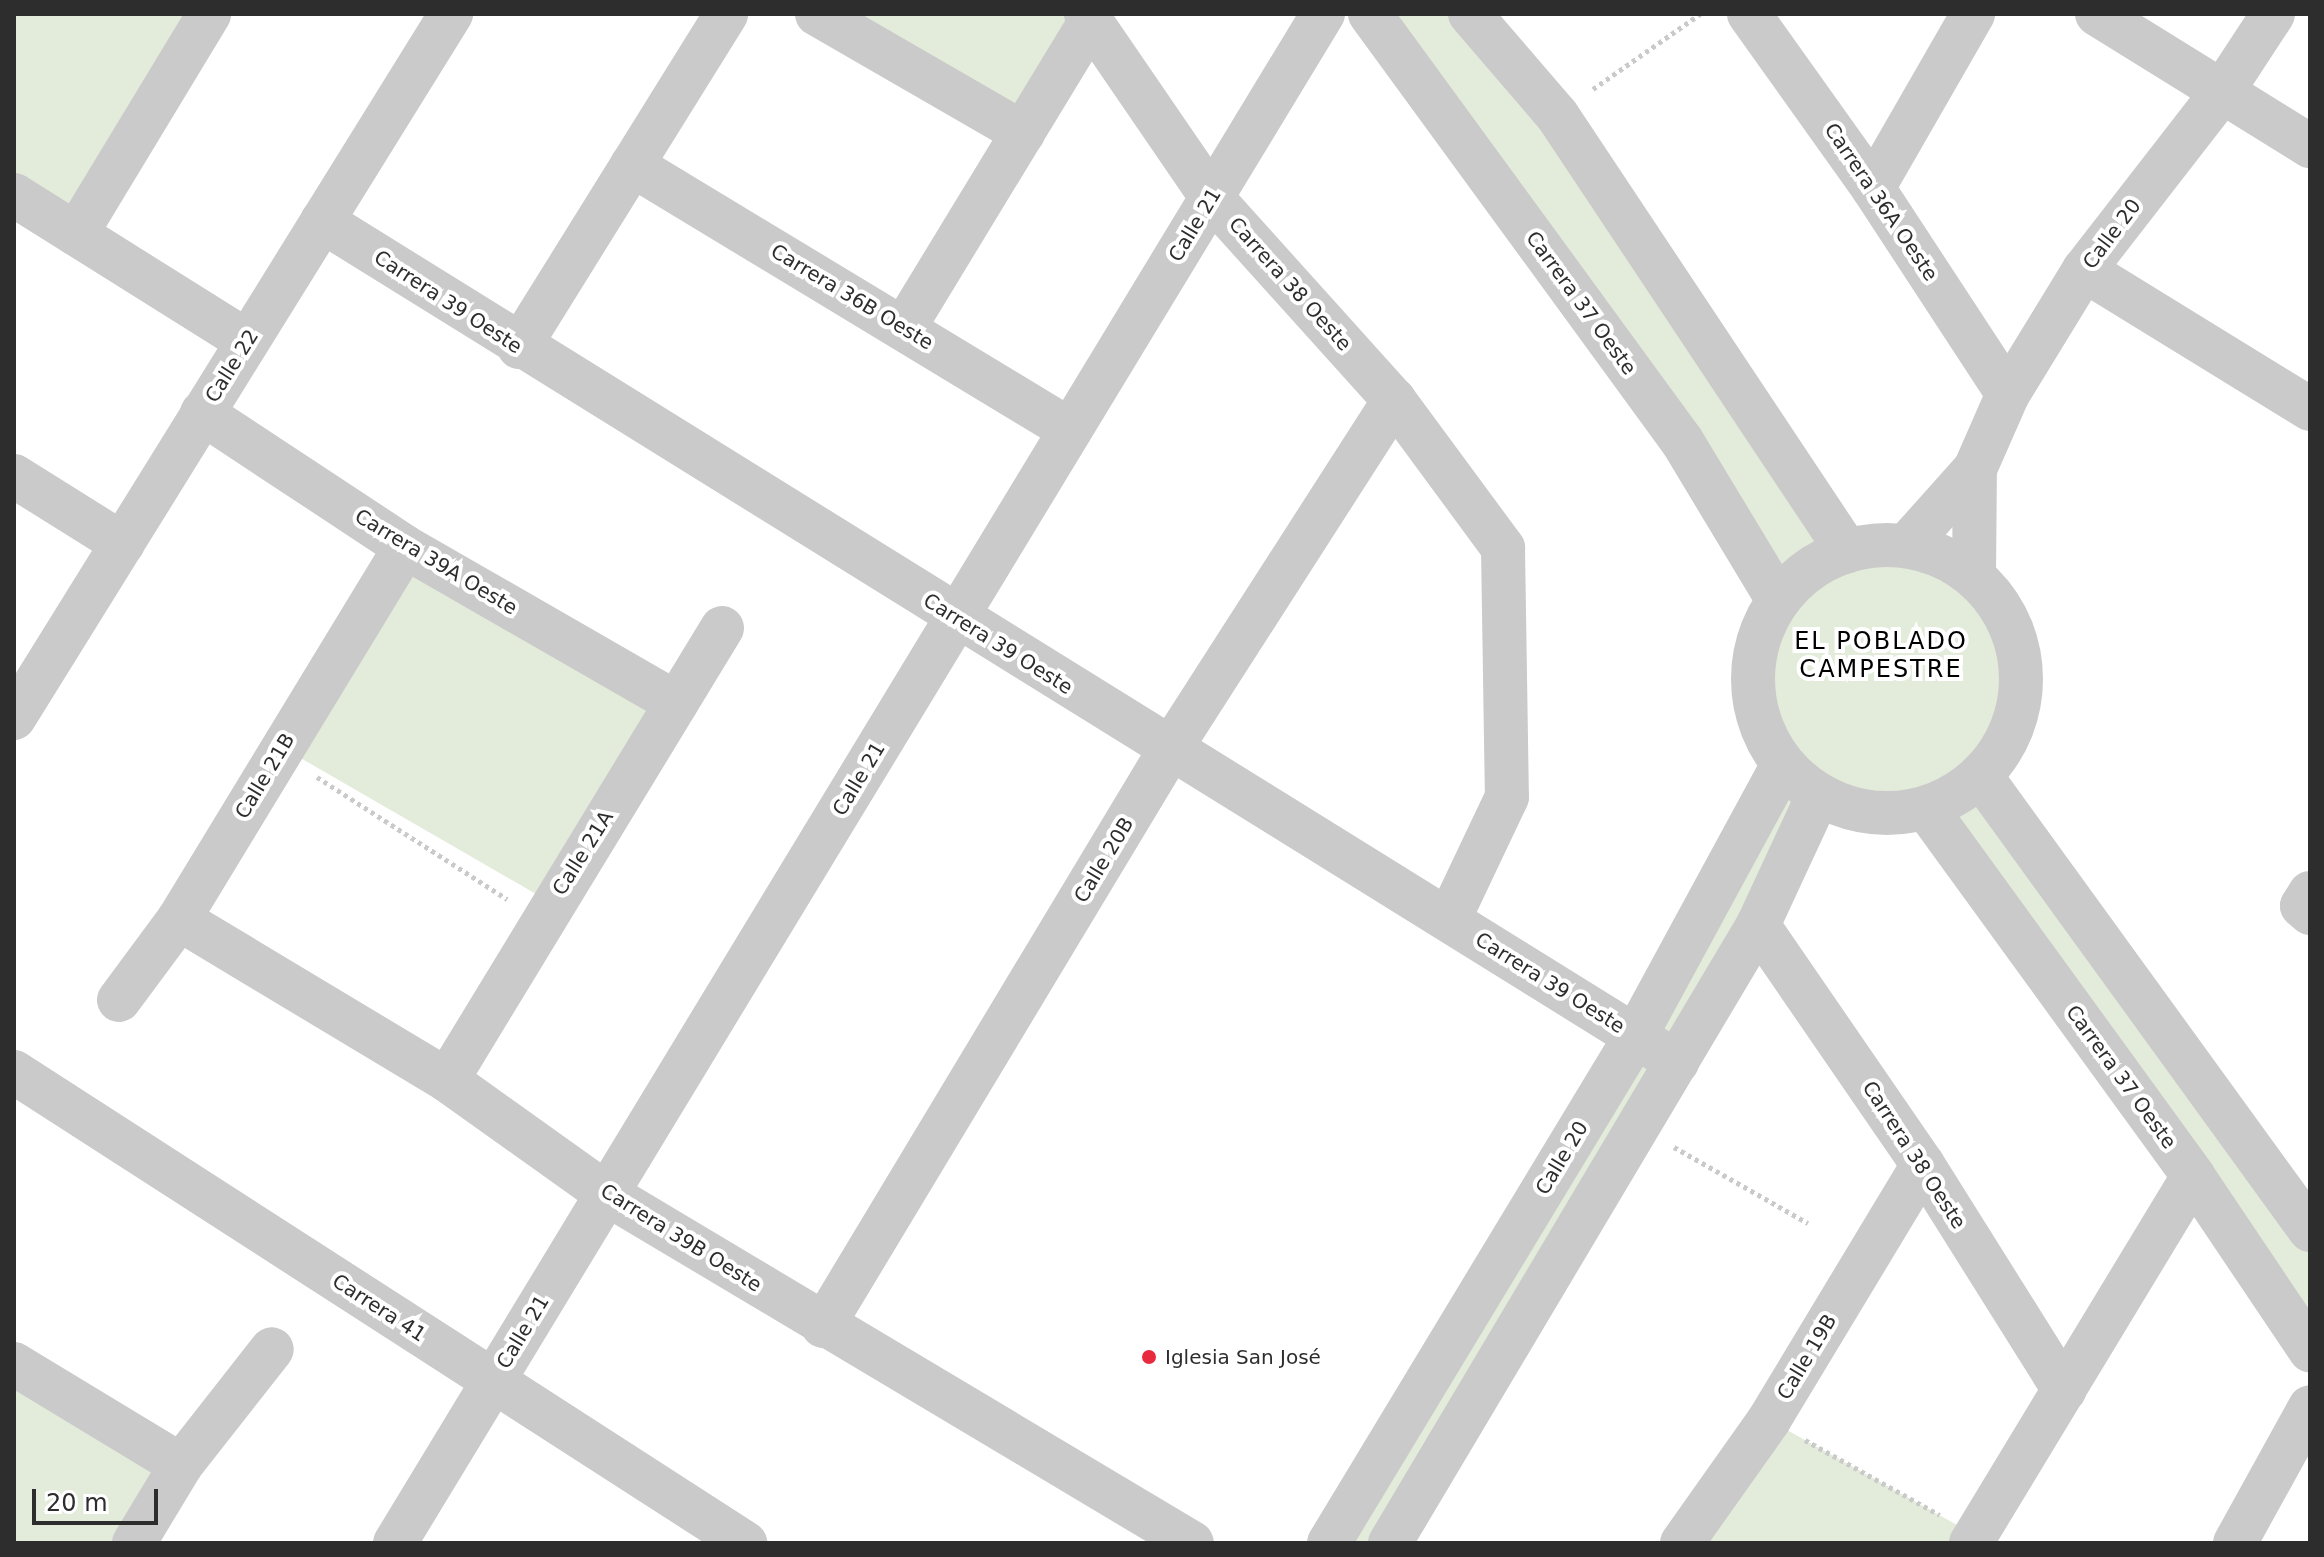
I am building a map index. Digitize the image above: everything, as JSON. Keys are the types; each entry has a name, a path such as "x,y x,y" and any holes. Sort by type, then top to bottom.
{"street":[{"path":"76,234 209,14"},
{"name":"Calle 22","path":"14,718 451,14"},
{"path":"519,347 726,14"},
{"path":"817,14 1023,133"},
{"name":"Calle 21","path":"395,1543 1323,14"},
{"name":"Carrera 37 Oeste","path":"1370,14 1682,441 1778,600"},
{"path":"1470,14 1557,115 1847,551"},
{"name":"Carrera 36A Oeste","path":"1749,14 1873,188 2008,394"},
{"path":"1873,188 1973,14"},
{"path":"2097,14 2310,146"},
{"name":"Calle 20","path":"1907,545 1975,469 2008,394 2084,270 2222,92 2273,14"},
{"path":"904,328 1023,133 1088,18"},
{"name":"Carrera 38 Oeste","path":"1088,18 1212,198 1394,400 1503,548 1507,797 1449,919"},
{"name":"Carrera 36B Oeste","path":"632,165 1070,430"},
{"path":"14,195 247,341"},
{"name":"Carrera 39 Oeste","path":"322,221 1169,751 1449,919 1677,1062"},
{"path":"2084,270 2310,409"},
{"name":"Calle 20B","path":"823,1326 1169,751 1394,400"},
{"name":"Carrera 39A Oeste","path":"202,413 405,547 676,703"},
{"name":"Calle 20","path":"1974,576 1975,469"},
{"path":"14,476 123,544"},
{"path":"1907,545 1943,556 1974,576 2003,610 2013,638 2020,697 2007,740 1980,775 1926,808 1886,814 1851,810 1818,796 1782,766 1761,727 1752,684 1758,640 1778,600 1808,570 1847,551 1907,545"},
{"name":"Calle 21B","path":"119,1000 179,919 405,547"},
{"name":"Calle 21A","path":"447,1080 722,628"},
{"name":"Calle 20","path":"1329,1543 1635,1037 1782,766"},
{"path":"1980,775 2310,1230"},
{"path":"1390,1543 1758,925 1818,796"},
{"name":"Carrera 37 Oeste","path":"1926,808 2193,1176 2310,1350"},
{"name":"Carrera 39B Oeste","path":"179,919 447,1080 607,1194 823,1326 1192,1543"},
{"name":"Carrera 38 Oeste","path":"1758,925 1923,1165 2064,1390"},
{"name":"Carrera 41","path":"14,1072 745,1543"},
{"name":"Calle 19B","path":"1682,1543 1769,1420 1923,1165"},
{"path":"1973,1539 2193,1176"},
{"path":"134,1543 181,1465 272,1349"},
{"path":"14,1364 181,1465"},
{"path":"2235,1543 2310,1407"}],"path":[{"path":"1557,115 1700,14"},
{"path":"279,752 541,921"},
{"path":"1638,1127 1808,1223"},
{"path":"1769,1420 1973,1539"}],"green space":[{"path":"14,14 209,14 76,234 14,195"},
{"path":"807,14 1086,14 1011,153"},
{"path":"1370,14 1470,14 1847,550 1907,545 1943,556 1974,576 2003,610 2018,652 2020,697 2007,740 1981,776 2310,1230 2310,1350 1927,808 1886,814 1851,810 1819,796 1390,1543 1329,1543 1782,766 1761,727 1752,684 1758,640 1778,600"},
{"path":"402,551 669,705 554,904 287,750"},
{"path":"14,1364 181,1465 134,1543 14,1543"},
{"path":"1769,1420 1975,1535 1971,1543 1682,1543"}],"place":[{"name":"Iglesia San José","path":"1149,1357"}],"district":[{"name":"EL POBLADO CAMPESTRE","path":"1881,656"}]}
